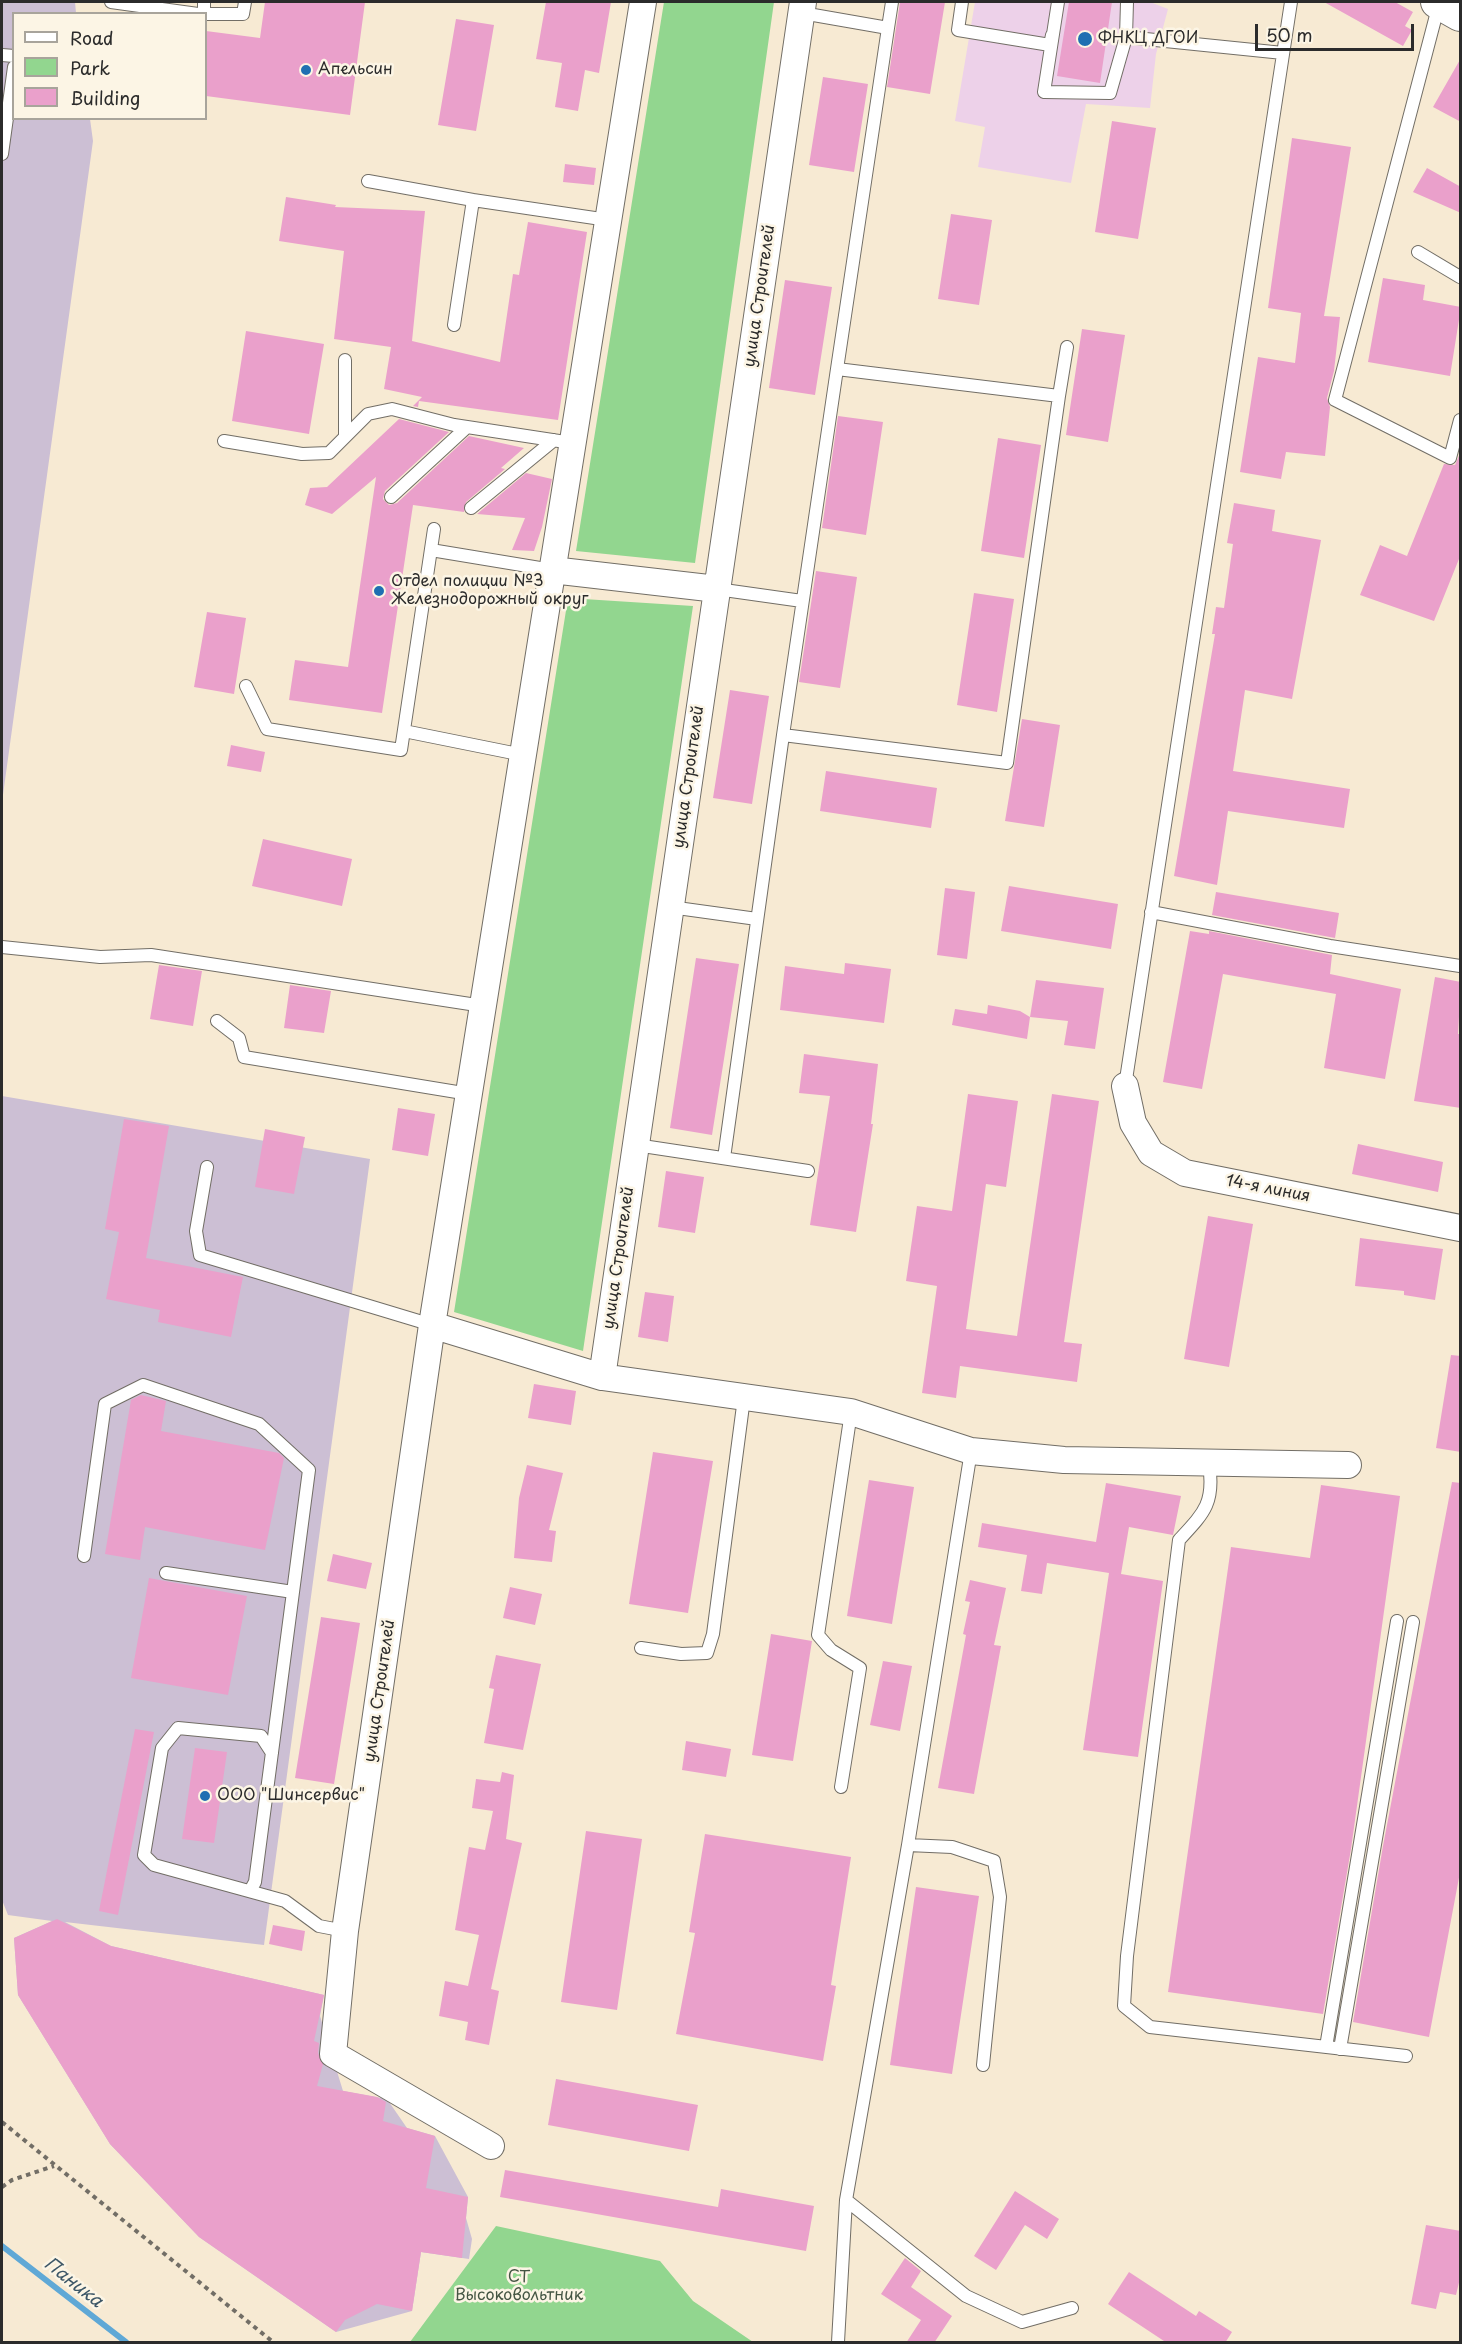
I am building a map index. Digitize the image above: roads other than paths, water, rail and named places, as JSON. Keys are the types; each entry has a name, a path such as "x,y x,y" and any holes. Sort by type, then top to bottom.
{"street":[{"path":"643,2 608,220 563,441 552,570 717,589"},
{"name":"улица Строителей","path":"602,1377 802,7"},
{"name":"улица Строителей","path":"491,2146 333,2054 345,1931 432,1325 552,570"},
{"name":"14-я линия","path":"1125,1086 1133,1123 1152,1153 1185,1173 1461,1228"},
{"path":"432,1325 602,1377 851,1412 971,1451 1064,1460 1348,1465"}],"lane":[{"path":"111,2 184,12"},
{"path":"207,14 243,14 245,2"},
{"path":"724,1158 802,601 892,2"},
{"path":"962,2 958,30 1050,45 1058,2"},
{"path":"1058,2 1044,92 1110,93 1126,37 1127,2"},
{"path":"1125,1086 1283,53 1287,4"},
{"path":"802,7 888,28"},
{"path":"1446,7 1335,400 1450,458 1461,420"},
{"path":"1126,37 1198,47 1283,53"},
{"path":"2,154 12,82"},
{"path":"368,181 473,200 608,220"},
{"path":"454,325 473,200"},
{"path":"1418,252 1461,277"},
{"path":"783,735 1006,763 1067,347"},
{"path":"345,360 345,437"},
{"path":"837,369 1059,396"},
{"path":"225,441 302,454 329,453 368,414 392,409 467,427 563,441"},
{"path":"391,497 467,427"},
{"path":"471,508 563,441"},
{"path":"246,686 267,729 401,750 434,529"},
{"path":"431,550 552,570"},
{"path":"717,589 802,601"},
{"path":"404,731 523,754"},
{"path":"670,907 757,919"},
{"path":"1151,912 1330,946 1461,966"},
{"path":"2,947 100,957 151,955 483,1006"},
{"path":"217,1021 239,1038 244,1057 469,1094"},
{"path":"636,1145 808,1172"},
{"path":"207,1167 196,1231 200,1255 432,1325"},
{"path":"84,1556 105,1404 143,1385 259,1424 309,1470 255,1882 250,1891"},
{"path":"641,1648 681,1654 707,1653 713,1634 744,1398"},
{"path":"841,1787 860,1668 831,1650 818,1635 851,1412"},
{"path":"838,2343 846,2200 908,1845 971,1451"},
{"path":"1209,1464 1212,1490 1201,1516 1179,1540 1128,1944 1124,2006 1150,2027 1406,2056"},
{"path":"166,1573 293,1592"},
{"path":"1326,2047 1397,1621"},
{"path":"1340,2049 1413,1622"},
{"path":"272,1753 261,1736 178,1728 162,1748 144,1855 154,1865 285,1901 319,1926 345,1931"},
{"path":"908,1845 952,1847 994,1861 1000,1897 983,2065"},
{"path":"846,2200 966,2296 1022,2322 1072,2308"}],"waterway":[{"name":"Паника","path":"2,2246 126,2342"}],"place":[{"name":"ФНКЦ ДГОИ","path":"1085,39"},
{"name":"Апельсин","path":"306,70"},
{"name":"Отдел полиции №3 Железнодорожный округ","path":"379,591"},
{"name":"ООО \"Шинсервис\"","path":"205,1796"}],"park label":[{"name":"СТ Высоковольтник","path":"519,2287"}]}
